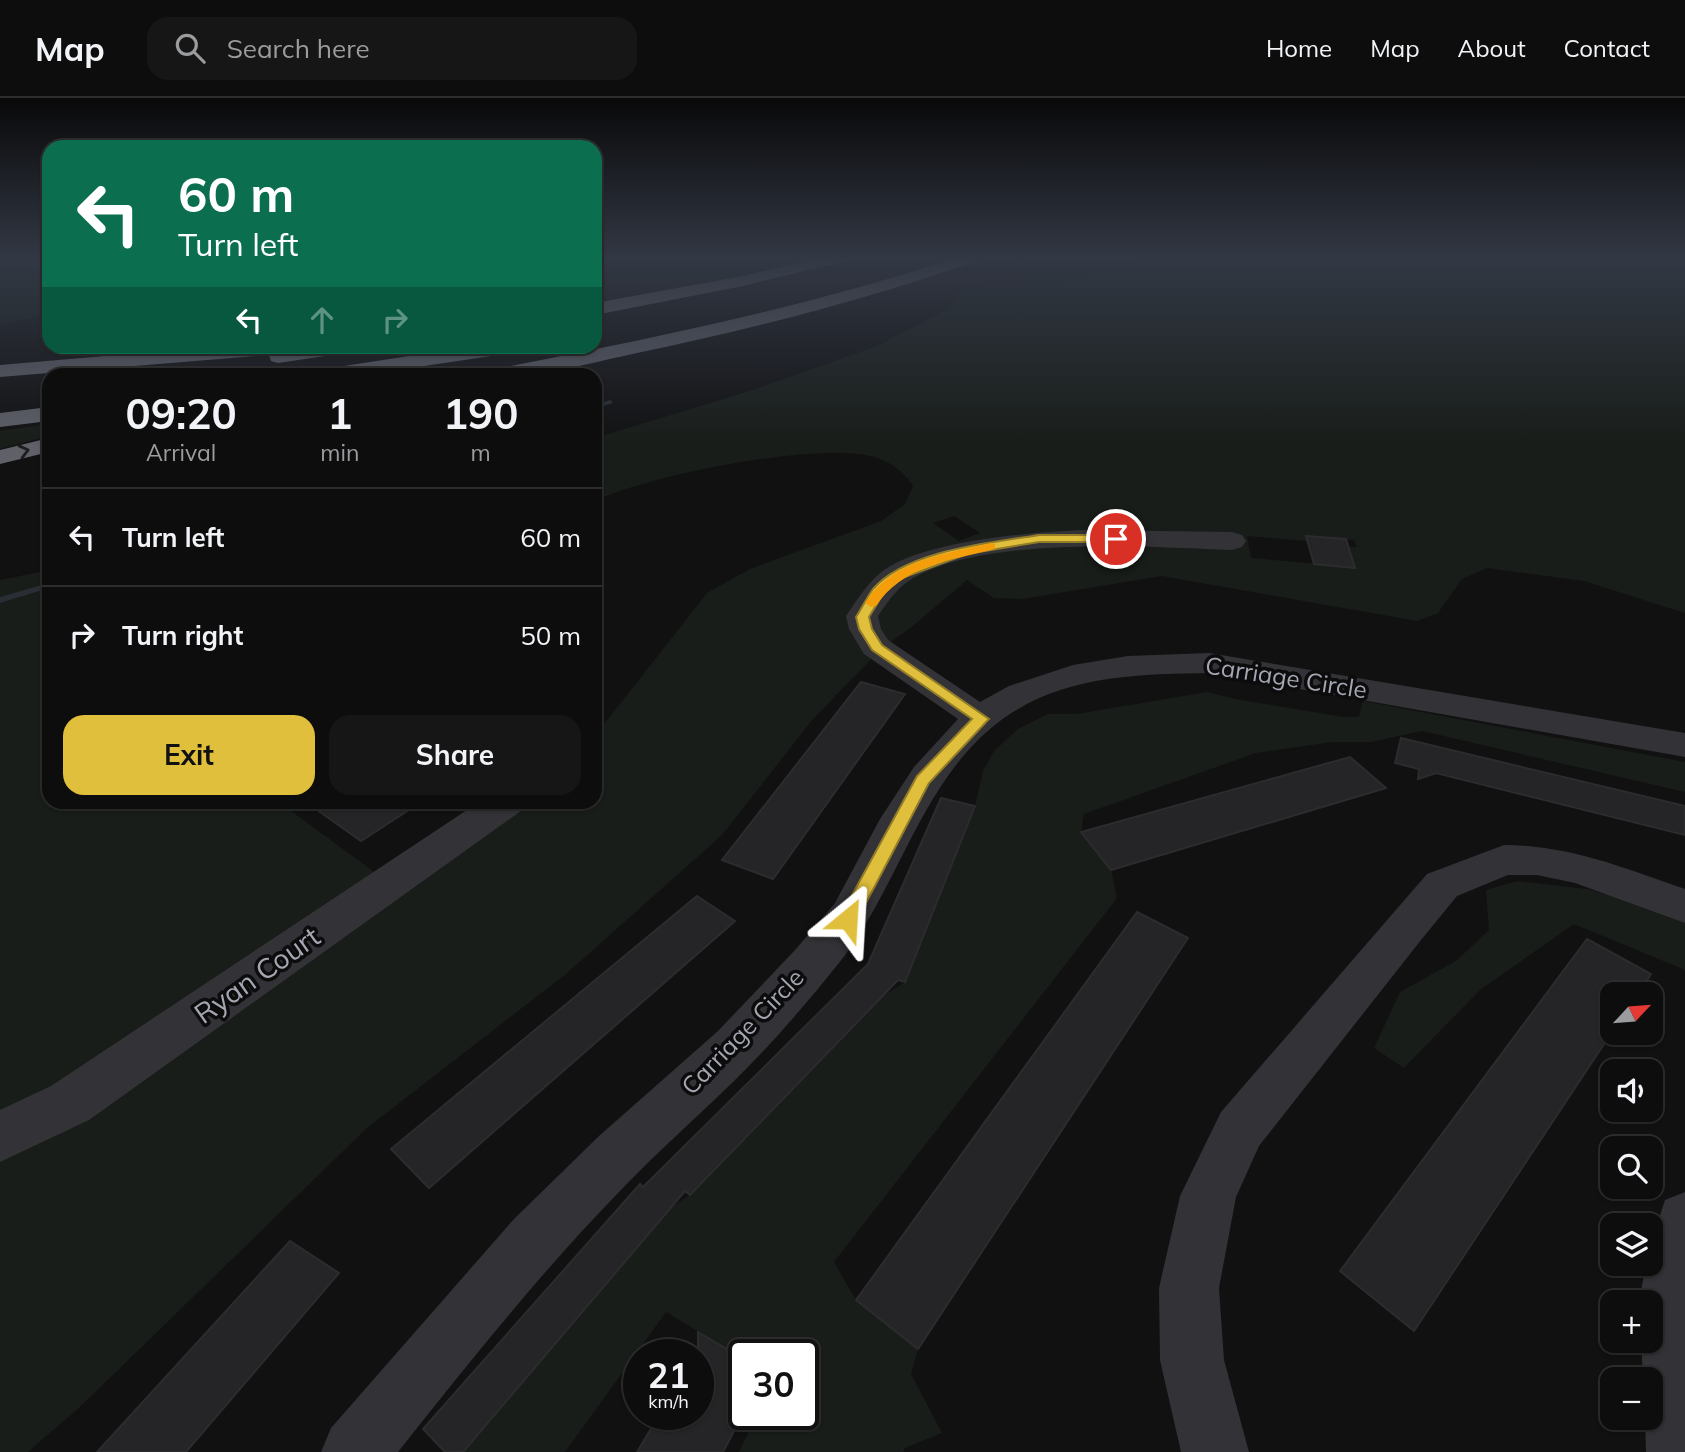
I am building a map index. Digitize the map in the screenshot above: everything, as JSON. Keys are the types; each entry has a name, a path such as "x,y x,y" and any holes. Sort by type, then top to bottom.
{"highway":[{"path":"602,342 700,321"},
{"path":"602,353 756,321"},
{"path":"0,371 205,354"},
{"path":"188,368 292,354"},
{"path":"371,368 465,354"},
{"path":"456,368 537,354"},
{"path":"529,368 597,354"},
{"path":"0,392 42,387"},
{"path":"0,420 42,415"},
{"path":"6,467 42,448"},
{"path":"6,467 42,464"}],"street":[{"path":"981,719 876,647 865,629 862,617 878,591 898,575 965,551 1039,538 1232,541"},
{"name":"Carriage Circle","path":"355,1452 466,1317 570,1203 753,1029 848,919 922,780 961,736 996,706 1025,690 1072,676 1134,666 1209,663 1685,744"},
{"name":"Ryan Court","path":"0,1137 70,1103 497,809"},
{"path":"1215,1452 1192,1360 1189,1288 1208,1196 1240,1129 1442,885 1504,860 1537,860 1581,869 1685,906"},
{"path":"1680,1452 1669,1295 1685,1220"}],"shaded area":[{"path":"0,321 17,321 0,325"},
{"path":"925,321 1685,321 1685,613 1584,581 1487,568 1462,579 1438,613 1417,621 1162,576 1022,599 994,598 967,580 880,650 813,719 722,835 566,974 367,1128 81,1406 28,1452 0,1452 0,580 42,571 42,809 289,809 389,883 497,809 602,809 602,724 707,593 750,569 881,521 905,504 913,486 897,468 875,457 849,453 815,453 693,471 602,498 602,436 753,390 880,345","holes":["954,516 980,533 959,541 933,523","1247,536 1308,541 1307,536 1354,540 1357,547 1348,547 1355,567 1251,558"]},
{"path":"42,425 42,438 0,449 0,431"},
{"path":"1207,692 1343,717 1359,717 1363,701 1685,762 1685,792 1422,731 1371,742 1332,742 1256,753 1084,814 1081,832 1111,870 1117,898 834,1262 856,1300 918,1349 911,1374 942,1433 905,1448 903,1452 739,1452 750,1430 819,1430 819,1339 728,1339 728,1349 666,1312 647,1339 623,1339 623,1372 565,1452 463,1452 670,1208 690,1195 882,997 905,982 975,806 983,771 994,751 1018,729 1048,714 1077,714"},
{"path":"1517,881 1587,889 1632,901 1685,923 1685,970 1574,924 1480,990 1404,1068 1374,1048 1400,992 1456,961 1489,930 1486,890"}],"building":[{"path":"1306,536 1346,539 1355,568 1314,564"},
{"path":"861,682 905,694 773,879 722,860"},
{"path":"1401,738 1685,806 1685,835 1436,773 1418,779 1419,769 1395,763"},
{"path":"1350,757 1386,788 1111,870 1081,832"},
{"path":"941,798 975,806 905,982 898,980 690,1195 685,1191 463,1452 445,1452 423,1429 640,1184 643,1187 868,964"},
{"path":"316,809 410,809 361,841"},
{"path":"697,896 735,921 429,1188 391,1149"},
{"path":"1137,912 1188,938 918,1349 856,1300"},
{"path":"1587,939 1651,974 1646,982 1600,982 1600,1045 1603,1045 1414,1331 1340,1271"},
{"path":"290,1241 339,1273 186,1452 97,1452"},
{"path":"698,1332 710,1339 698,1339"},
{"path":"714,1341 728,1350 728,1430 735,1430 723,1452 637,1452 650,1430 714,1430"}],"waterway":[{"path":"602,405 610,402"},
{"path":"0,600 42,587"}],"slow traffic":[{"path":"871,603 878,591 898,575 920,565 991,546"}],"route":[{"path":"848,919 922,780 961,736 981,719 916,677 876,647 865,629 862,617 878,591 898,575 965,551 1039,538 1116,539"}]}
